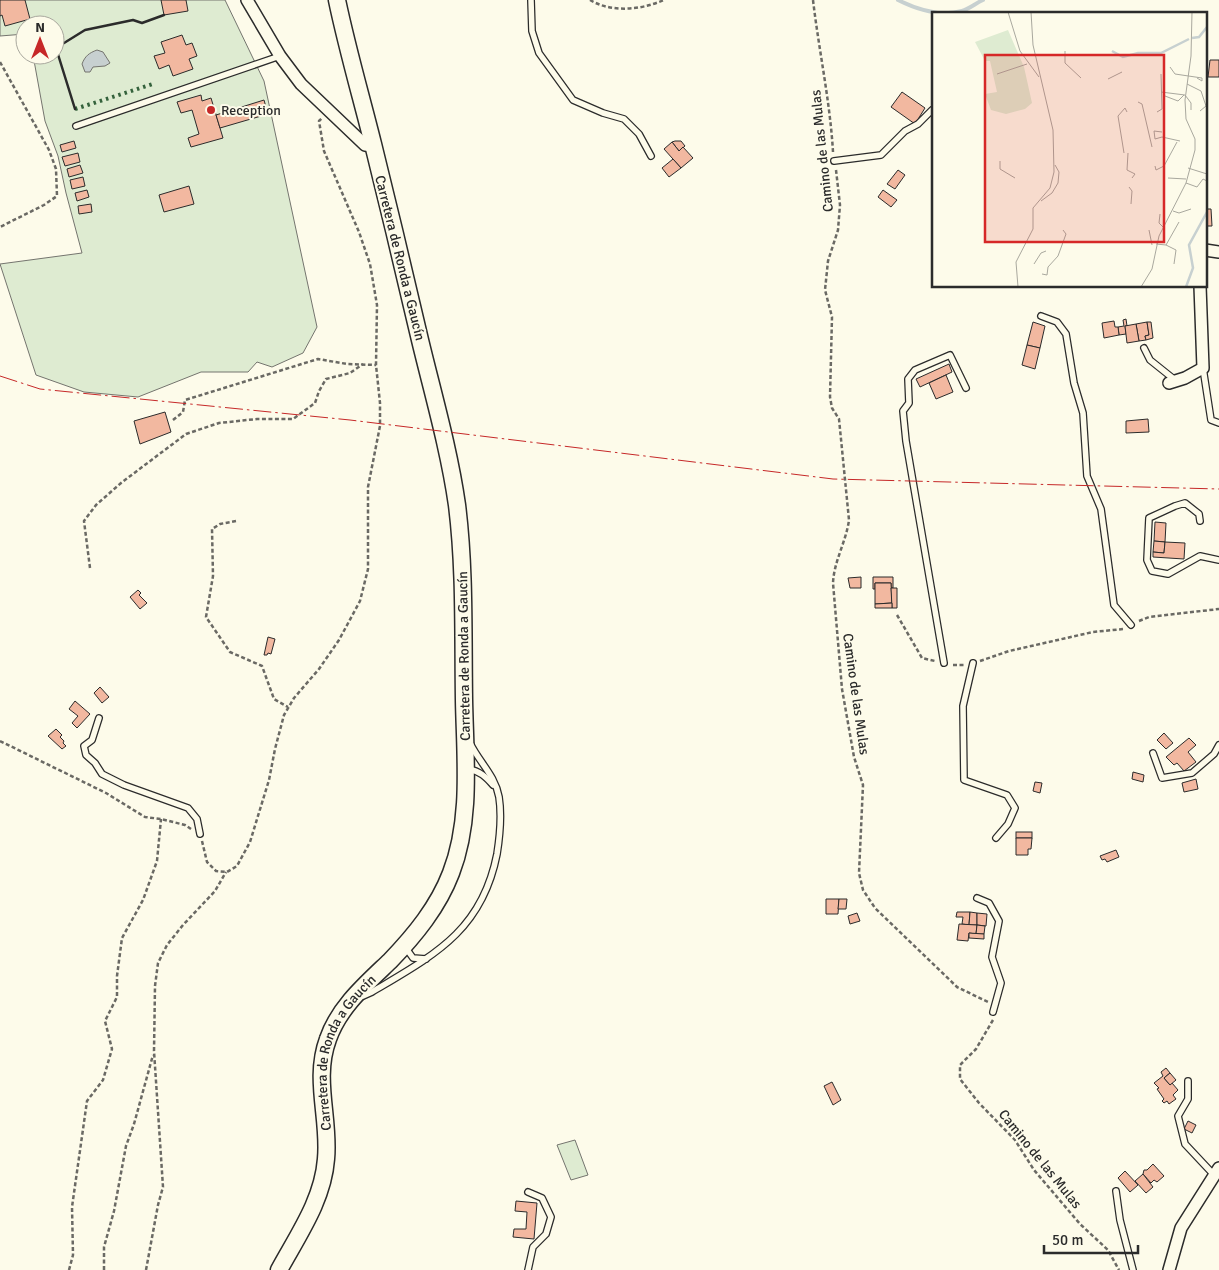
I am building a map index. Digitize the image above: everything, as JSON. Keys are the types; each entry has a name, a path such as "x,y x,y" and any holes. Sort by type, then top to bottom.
{"main road":[{"name":"Carretera de Ronda a Gaucín","path":"279,1270 315,1203 324,1180 326,1133 321,1086 322,1064 327,1041 335,1022 351,1000 409,940 438,903 451,874 460,844 464,819 465,731 462,563 457,505 448,456 336,0"}],"street":[{"path":"247,0 280,56 301,84 365,145 373,146"},
{"path":"1206,250 1219,252"},
{"path":"1173,382 1204,368 1200,288"},
{"path":"1169,1270 1180,1228 1217,1172"}],"lane":[{"path":"531,0 532,31 538,53 572,100 603,113 624,119 639,134 651,156"},
{"path":"76,126 280,56"},
{"path":"834,161 881,155 905,131 918,124 932,110"},
{"path":"1041,316 1057,322 1066,334 1074,383 1083,413 1087,476 1101,509 1114,605 1131,625"},
{"path":"1144,348 1150,360 1173,382"},
{"path":"944,663 906,441 903,411 909,403 908,379 915,370 950,355 966,388"},
{"path":"1204,368 1211,420 1219,423"},
{"path":"1200,521 1199,514 1185,503 1149,518 1147,560 1152,571 1168,574 1200,556 1219,560"},
{"path":"974,662 963,706 964,780 1008,795 1015,808 1008,824 996,838"},
{"path":"99,718 92,740 84,746 86,756 95,763 102,774 124,785 188,808 197,819 200,834"},
{"path":"351,1000 372,992 426,959 453,939 479,907 493,872 501,830 496,789 489,771 471,746 465,731"},
{"path":"1153,753 1162,778 1192,773 1214,754 1219,745"},
{"path":"465,772 468,769 476,770 485,776 496,789"},
{"path":"977,898 989,903 999,921 992,957 1001,983 993,1012"},
{"path":"409,940 408,951 413,958 426,959"},
{"path":"1188,1081 1188,1099 1178,1116 1184,1144 1217,1172"},
{"path":"1116,1191 1120,1220 1133,1270"},
{"path":"528,1192 542,1198 551,1216 546,1234 533,1247 528,1270"}],"path":[{"path":"590,0 599,6 628,10 664,0"},
{"name":"Camino de las Mulas","path":"813,0 820,57 829,98 840,205 838,230 827,268 825,290 832,318 830,397 832,408 839,419 850,520 834,571 833,583 842,689 854,757 862,785 859,873 862,890 875,908 957,987 981,998 991,1005 995,1017 976,1049 960,1065 960,1079 979,1103 1015,1140 1034,1170 1080,1224 1108,1250 1119,1270"},
{"path":"0,62 49,150 56,169 57,196 44,205 0,226"},
{"path":"146,1270 163,1187 154,1051 155,986 158,963 167,945 183,925 215,891 227,872 237,866 250,842 269,780 284,714 339,640 360,602 368,569 368,487 380,426 380,402 376,365 377,305 370,264 359,232 324,150 319,121 328,111"},
{"path":"173,420 183,412 185,400 318,359 347,364 376,365"},
{"path":"90,568 84,521 96,505 121,483 186,434 219,424 256,418 292,418 316,403 319,391 326,379 350,373 363,364"},
{"path":"236,521 220,524 212,529 213,576 206,617 230,652 262,666 274,699 288,707"},
{"path":"897,615 922,658 958,666 1009,651 1094,632 1122,629 1149,617 1219,609"},
{"path":"0,741 106,793 145,817 185,825 200,834 206,862 216,871 227,872"},
{"path":"69,1270 73,1255 72,1207 87,1101 103,1080 112,1049 105,1020 117,997 117,976 122,938 143,900 157,861 161,819"},
{"path":"104,1270 104,1247 114,1211 126,1146 154,1051"}],"green space":[{"path":"0,0 225,0 264,81 317,327 303,353 272,367 257,362 248,372 201,372 138,397 84,392 36,375 0,264 82,253 58,156 45,121 35,65 65,65 65,15 15,15 15,35 0,36"},
{"path":"575,1140 588,1175 571,1180 557,1145"}],"shaded area":[{"path":"97,50 103,52 110,63 105,66 93,67 90,72 85,72 82,64 83,61 88,55"}],"building":[{"path":"0,0 25,0 29,15 15,15 15,23 5,26 2,15 0,16"},
{"path":"161,0 186,0 188,11 164,15"},
{"path":"182,35 186,45 192,43 197,56 189,59 193,69 173,76 169,65 159,69 154,56 165,53 161,42"},
{"path":"1210,60 1219,60 1219,77 1208,77"},
{"path":"902,92 925,108 915,124 891,107"},
{"path":"201,95 202,101 211,98 223,138 191,147 188,138 199,134 192,110 181,113 177,102"},
{"path":"264,100 268,114 220,128 216,115"},
{"path":"74,141 76,148 62,152 60,145"},
{"path":"681,141 685,146 679,151 672,142"},
{"path":"672,142 679,151 683,147 693,158 681,168 664,149"},
{"path":"78,153 80,162 65,166 62,157"},
{"path":"673,159 681,168 669,177 662,168"},
{"path":"80,165 83,173 69,177 67,169"},
{"path":"898,170 905,175 895,189 887,184"},
{"path":"83,177 85,186 72,189 70,180"},
{"path":"189,186 194,204 164,212 159,195"},
{"path":"87,190 89,197 77,201 75,193"},
{"path":"883,190 897,200 891,207 878,197"},
{"path":"91,204 92,212 79,214 78,206"},
{"path":"1206,209 1211,209 1212,226 1206,226"},
{"path":"1126,319 1126,334 1119,335 1118,327 1124,326 1123,320"},
{"path":"1114,321 1115,327 1118,327 1119,335 1104,338 1102,323"},
{"path":"1033,322 1045,326 1040,348 1027,345"},
{"path":"1147,322 1149,335 1145,336 1146,340 1139,341 1136,324"},
{"path":"1147,322 1151,322 1153,338 1146,340 1145,336 1149,335"},
{"path":"1136,324 1139,341 1127,343 1125,326"},
{"path":"1027,345 1040,348 1035,369 1022,365"},
{"path":"949,364 952,372 920,387 916,379"},
{"path":"946,375 953,392 936,399 929,383"},
{"path":"165,412 171,432 140,444 134,421"},
{"path":"1148,419 1149,432 1126,433 1126,421"},
{"path":"1155,522 1166,523 1165,542 1154,541"},
{"path":"1154,541 1165,542 1164,553 1153,552"},
{"path":"1165,542 1185,543 1184,559 1153,557 1153,552 1164,553"},
{"path":"861,577 861,588 850,588 848,578"},
{"path":"873,577 893,577 893,588 891,588 891,583 875,583 875,589 873,589"},
{"path":"875,583 891,583 892,603 875,604"},
{"path":"891,588 897,588 897,608 892,608"},
{"path":"138,590 141,593 139,595 147,603 140,609 130,597"},
{"path":"892,603 892,608 875,608 875,604"},
{"path":"268,637 275,639 271,654 264,655"},
{"path":"100,687 109,697 102,703 94,693"},
{"path":"75,701 90,714 77,728 72,723 78,716 69,709"},
{"path":"56,729 62,735 60,737 66,746 62,749 48,736"},
{"path":"1164,733 1173,743 1166,749 1157,740"},
{"path":"1189,738 1196,745 1188,752 1196,762 1184,771 1177,763 1174,765 1166,757"},
{"path":"1133,772 1144,775 1143,782 1132,779"},
{"path":"1196,779 1198,789 1184,792 1182,783"},
{"path":"1035,782 1042,783 1040,793 1033,791"},
{"path":"1016,832 1032,832 1032,838 1016,838"},
{"path":"1016,838 1032,838 1031,849 1028,849 1028,855 1016,855"},
{"path":"1116,850 1119,857 1107,862 1105,859 1102,860 1100,856"},
{"path":"826,899 839,899 838,914 826,914"},
{"path":"839,899 847,899 846,909 838,909"},
{"path":"957,912 970,912 969,925 962,924 963,917 956,917"},
{"path":"970,912 977,913 977,925 969,925"},
{"path":"857,913 860,921 850,924 848,916"},
{"path":"977,913 987,914 986,926 977,925"},
{"path":"959,924 977,925 976,934 969,933 968,941 957,940"},
{"path":"977,925 985,926 984,934 976,934"},
{"path":"969,933 984,934 984,939 969,938"},
{"path":"1166,1068 1170,1073 1164,1078 1178,1090 1173,1095 1176,1099 1169,1104 1167,1101 1164,1103 1162,1101 1164,1099 1157,1089 1159,1088 1154,1083 1163,1076 1161,1072"},
{"path":"1170,1073 1176,1080 1170,1085 1164,1078"},
{"path":"832,1082 841,1100 833,1105 824,1086"},
{"path":"1188,1121 1196,1125 1192,1133 1184,1129"},
{"path":"1153,1164 1164,1176 1157,1182 1154,1180 1151,1183 1143,1174 1144,1170 1147,1170"},
{"path":"1125,1171 1138,1185 1130,1192 1118,1178"},
{"path":"1143,1174 1153,1187 1146,1193 1135,1181"},
{"path":"516,1201 537,1203 534,1239 513,1237 514,1229 526,1229 527,1212 515,1211"}],"waterway":[{"path":"898,0 933,12"},
{"path":"958,12 983,0"}],"hedge":[{"path":"75,109 153,84"}],"wall":[{"path":"75,109 56,48 85,30 133,20 142,23 164,15"}],"power":[{"path":"0,376 40,389 350,420 833,479 1219,489"}],"place":[{"name":"Reception","path":"211,110"}]}
